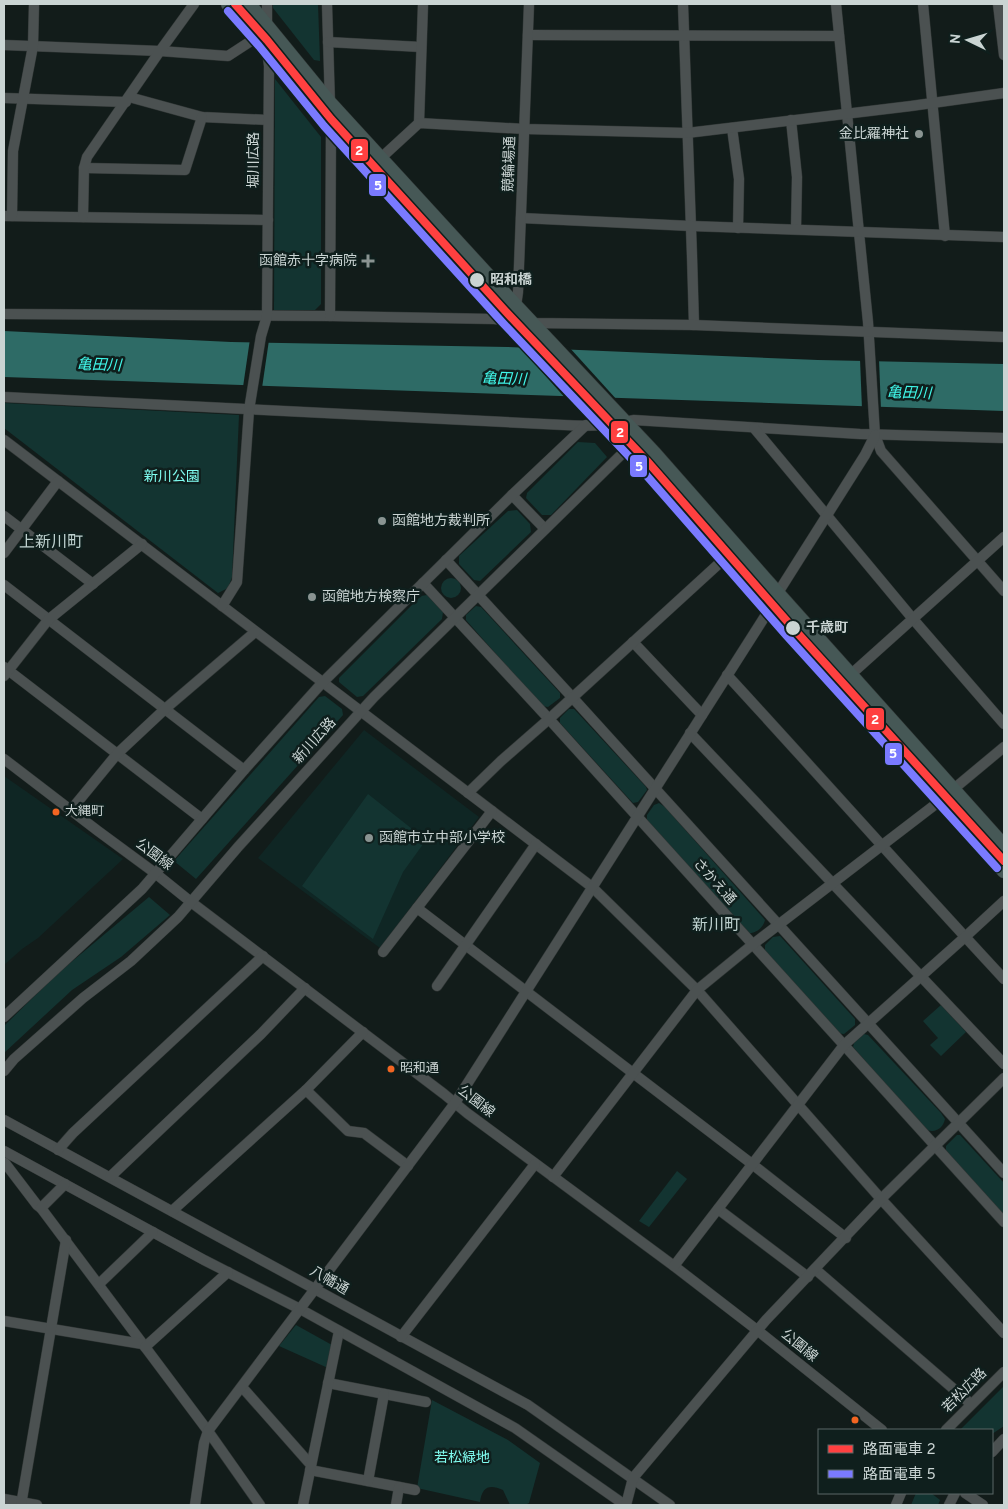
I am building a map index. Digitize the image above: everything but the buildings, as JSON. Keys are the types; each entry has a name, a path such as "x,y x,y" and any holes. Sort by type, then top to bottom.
{"main road":[{"path":"228,4 332,128 525,343 583,404 594,422 626,450 1004,871"},
{"path":"249,4 330,103 516,306 609,404 1004,846"}],"street":[{"path":"34,4 33,46 13,150 8,216 268,220"},
{"path":"83,217 84,168 87,158 194,4"},
{"name":"堀川広路","path":"222,606 237,582 249,410 261,336 267,316 269,66 267,4"},
{"path":"327,4 332,128 330,316"},
{"path":"419,123 423,4"},
{"name":"競輪場通","path":"516,306 529,4"},
{"path":"683,4 694,325"},
{"path":"836,4 869,333 874,434 882,451 1004,591"},
{"path":"923,4 945,236"},
{"path":"998,4 1004,55"},
{"path":"528,35 839,36"},
{"path":"4,45 160,51 228,56 257,37"},
{"path":"328,42 421,47"},
{"path":"369,169 419,123 525,129 687,133 1004,93"},
{"path":"4,98 128,99 202,117 268,120"},
{"path":"84,168 185,170 202,117"},
{"path":"791,120 797,177 796,230"},
{"path":"732,128 739,179 738,228"},
{"path":"521,218 1004,237"},
{"path":"505,321 516,306"},
{"path":"4,314 330,316 494,320 532,323 694,325 1004,337"},
{"path":"4,397 249,410 617,424 634,420 874,434 1004,438"},
{"path":"624,421 628,435 626,450"},
{"path":"4,1017 142,888 322,683 512,495 594,422"},
{"path":"754,428 913,619 1004,724"},
{"path":"194,1505 204,1443 208,1432 455,1104 769,610 864,455 874,434"},
{"path":"4,440 592,887 697,990 881,1199 1004,1333"},
{"name":"新川広路","path":"4,1072 14,1059 83,998 138,954 178,917 361,711 626,450"},
{"path":"4,554 58,481"},
{"path":"512,495 545,528"},
{"path":"4,516 92,584"},
{"path":"838,686 1004,537"},
{"path":"142,544 48,620 5,671 202,819"},
{"path":"468,792 724,559"},
{"name":"さかえ通","path":"446,560 1004,1173"},
{"name":"さかえ通","path":"423,583 549,719 1004,1222"},
{"path":"4,585 244,770"},
{"path":"71,810 117,754 165,709 255,632"},
{"path":"633,642 702,715"},
{"path":"727,675 1004,979"},
{"path":"690,733 1004,1064"},
{"path":"553,1178 697,990 752,945 953,790 1004,747"},
{"name":"公園線","path":"6,764 155,873 455,1104 674,1266 881,1429"},
{"path":"383,952 492,811"},
{"path":"437,986 536,844"},
{"path":"674,1266 844,1045 1004,901"},
{"path":"417,908 846,1238"},
{"path":"58,1150 73,1133 263,956"},
{"path":"110,1177 261,1034 305,988"},
{"path":"172,1211 306,1090 363,1032"},
{"path":"4,1151 300,1309 516,1428 626,1505 633,1478 757,1330 881,1199 1004,1078"},
{"path":"306,1090 348,1131 364,1133 408,1166"},
{"name":"八幡通","path":"4,1120 528,1405 670,1505"},
{"path":"5,1163 66,1240 260,1505"},
{"path":"401,1337 535,1164"},
{"path":"41,1208 65,1184"},
{"path":"718,1209 812,1273 971,1404"},
{"path":"98,1284 153,1232"},
{"path":"22,1504 66,1240"},
{"path":"144,1346 228,1272"},
{"path":"4,1321 144,1346"},
{"path":"302,1505 339,1332"},
{"name":"若松広路","path":"947,1429 1004,1372"},
{"path":"328,1383 426,1402"},
{"path":"242,1387 310,1467 415,1490"},
{"path":"368,1481 384,1394"},
{"path":"993,1451 1004,1440"},
{"path":"396,1505 399,1487"},
{"path":"966,1494 983,1505"},
{"path":"4,1499 22,1504 37,1505"}],"shaded area":[{"name":"函館市立中部小学校","path":"364,730 479,817 380,948 258,858"},
{"path":"4,776 123,859 38,938 4,965"}],"green space":[{"path":"273,4 318,4 320,61 314,60 273,8"},
{"path":"275,79 321,137 321,304 315,310 274,310"},
{"name":"新川公園","path":"4,403 239,415 232,577 228,588 218,593 4,428"},
{"path":"578,442 595,443 607,457 551,515 542,515 526,498 527,493"},
{"path":"517,510 530,524 531,532 480,581 474,580 459,564 459,556 508,511"},
{"path":"451,578 458,581 461,588 458,595 451,598 444,595 441,588 444,581"},
{"path":"427,595 443,612 442,619 363,696 357,697 339,682 339,678 421,596"},
{"path":"476,606 481,607 560,693 560,698 548,707 542,706 466,620 466,615"},
{"path":"325,696 342,709 343,715 196,879 174,861 319,697"},
{"path":"569,709 574,709 646,787 647,790 638,802 633,803 560,723 560,718"},
{"path":"368,794 426,840 403,872 373,939 302,886"},
{"path":"659,803 665,807 765,920 759,929 749,933 647,820 647,815 654,805"},
{"path":"149,897 170,915 121,957 72,990 4,1053 4,1026 57,974"},
{"path":"780,936 855,1019 855,1025 844,1034 837,1033 765,951 765,945 773,937"},
{"path":"941,1005 966,1032 941,1056 930,1045 938,1038 923,1021"},
{"path":"864,1034 868,1035 941,1113 945,1119 938,1130 925,1129 853,1047 854,1043"},
{"path":"957,1135 960,1135 1004,1183 1004,1215 946,1151 946,1146"},
{"path":"677,1171 687,1179 649,1227 639,1221"},
{"path":"296,1325 332,1345 328,1368 279,1346"},
{"path":"1004,1386 1004,1426 993,1433 993,1429 961,1429"},
{"name":"若松緑地","path":"432,1400 508,1440 540,1463 529,1503 525,1505 510,1505 503,1490 494,1487 485,1490 480,1502 417,1488"},
{"path":"916,1494 932,1494 940,1500 938,1505 911,1505"}],"water":[{"name":"亀田川","path":"4,331 231,342 508,347 818,360 1004,364 1004,411 4,377"}],"pier":[{"path":"250,339 269,340 262,388 243,387"},
{"path":"518,345 569,347 618,401 567,400"},
{"path":"860,359 879,359 881,410 862,409"}],"tram line":[{"name":"2","path":"235,4 331,119 509,315 647,461 793,628 1004,861"},
{"name":"5","path":"228,11 324,126 502,322 640,468 786,635 997,868"}],"place":[{"name":"金比羅神社","path":"919,134"},
{"name":"函館赤十字病院","path":"368,261"},
{"name":"昭和橋","path":"477,280"},
{"name":"函館地方裁判所","path":"382,521"},
{"name":"函館地方検察庁","path":"312,597"},
{"name":"千歳町","path":"793,628"},
{"name":"大縄町","path":"56,812"},
{"name":"函館市立中部小学校","path":"369,838"},
{"name":"昭和通","path":"391,1069"}],"district":[{"name":"上新川町","path":"51,543"},
{"name":"新川町","path":"716,926"}]}
